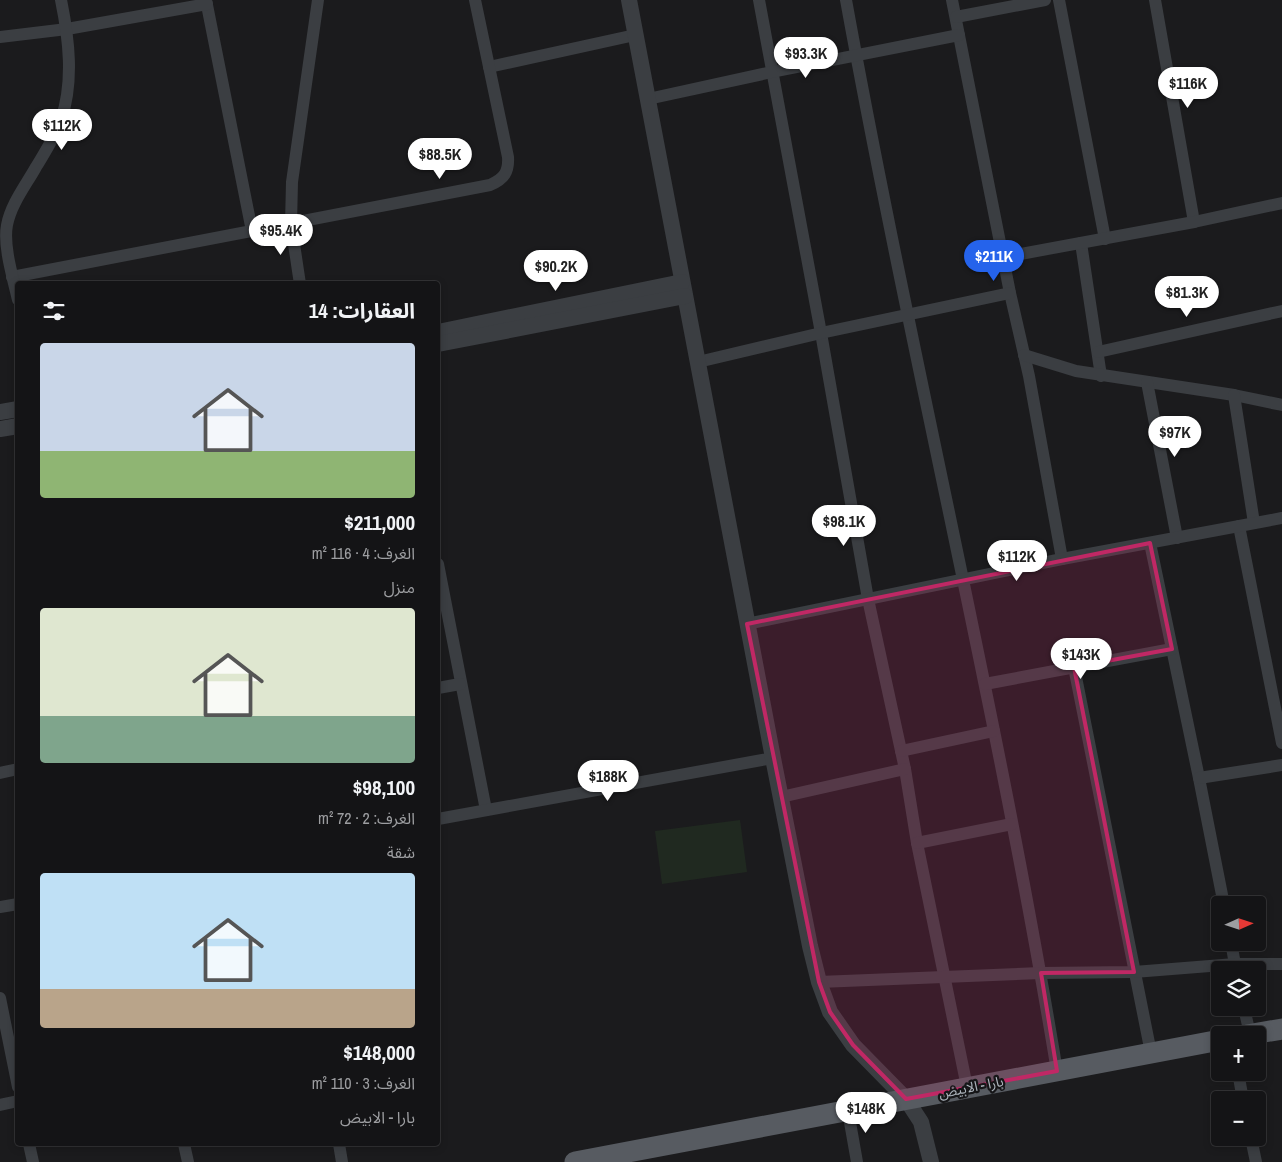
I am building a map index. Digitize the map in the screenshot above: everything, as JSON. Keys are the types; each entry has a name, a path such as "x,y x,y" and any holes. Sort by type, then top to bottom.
{"main road":[{"path":"1266,1032 1282,1029"},
{"name":"بارا - الابيض","path":"575,1162 655,1154 906,1099 1211,1042"}],"street":[{"path":"15,288 6,237 5,214 57,131 61,119 68,91 69,78 67,29 62,0"},
{"path":"300,281 292,224 292,182 318,0"},
{"path":"12,277 490,185 499,181 506,174 508,157 475,0"},
{"path":"628,0 773,758 810,946 819,982 830,1012 854,1045 906,1099 921,1122 931,1162"},
{"path":"759,0 868,599 905,769 917,843 967,1087"},
{"path":"846,0 907,314 985,684 1041,973 1057,1071"},
{"path":"952,0 1024,355 1062,559"},
{"path":"956,17 1045,0"},
{"path":"1058,0 1105,239"},
{"path":"1155,0 1194,222"},
{"path":"0,37 67,29 207,2 252,231"},
{"path":"488,67 635,35"},
{"path":"648,99 959,35"},
{"path":"1004,257 1281,207"},
{"path":"1081,243 1102,376"},
{"path":"440,332 683,289"},
{"path":"440,344 683,289"},
{"path":"698,362 821,333 1010,293"},
{"path":"1098,352 1282,311"},
{"path":"1024,355 1070,369 1102,376 1234,394 1282,405"},
{"path":"1147,382 1177,538"},
{"path":"1234,394 1254,523"},
{"path":"0,412 15,410"},
{"path":"0,429 15,426"},
{"path":"748,624 1062,559 1282,518"},
{"path":"1239,526 1282,743"},
{"path":"1150,543 1200,778 1222,896"},
{"path":"440,575 486,810"},
{"path":"985,684 1172,649"},
{"path":"1074,667 1151,1054"},
{"path":"440,688 460,684"},
{"path":"901,750 994,731"},
{"path":"440,819 773,758"},
{"path":"1200,778 1282,764"},
{"path":"781,797 905,769"},
{"path":"0,773 15,770"},
{"path":"917,843 1012,824"},
{"path":"0,907 15,904"},
{"path":"1266,965 1282,964"},
{"path":"819,982 1211,968"},
{"path":"0,998 15,1072"},
{"path":"0,1105 15,1102"},
{"path":"848,1111 857,1162"},
{"path":"29,1146 33,1162"},
{"path":"184,1146 188,1162"},
{"path":"339,1146 342,1162"},
{"path":"1253,1146 1256,1162"}],"highlighted area":[{"path":"1150,543 1172,649 1074,667 1134,972 1041,973 1057,1071 906,1099 853,1045 830,1012 819,982 747,624"}],"shaded area":[{"path":"740,820 747,872 662,884 655,831"}]}
